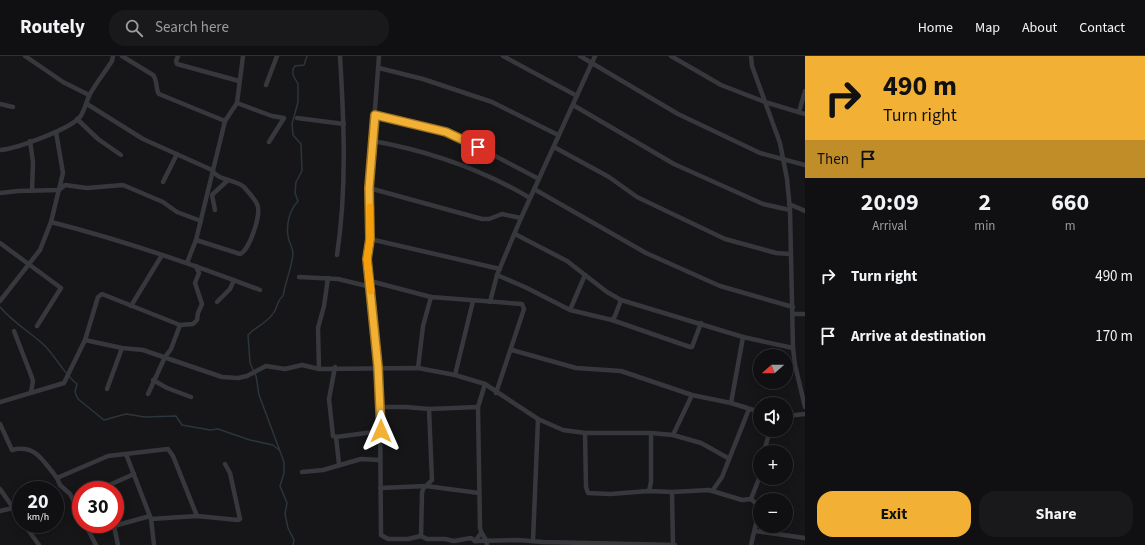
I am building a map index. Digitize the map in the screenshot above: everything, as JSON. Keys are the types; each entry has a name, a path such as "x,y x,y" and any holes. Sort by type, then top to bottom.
{"street":[{"path":"25,56 63,82 89,95"},
{"path":"0,150 56,132 77,120 87,104 89,95 109,66 113,56"},
{"path":"122,56 153,75 156,79 159,94 225,121"},
{"path":"178,56 176,61 177,64 239,81"},
{"path":"187,262 196,240 225,121 236,103 243,56"},
{"path":"266,85 277,56"},
{"path":"337,255 343,210 344,124 340,56"},
{"path":"379,56 369,188 370,239 367,259 378,367 381,431 380,528 383,537 408,539 421,536 430,540 445,539 454,541 471,538 475,541 487,543 533,541 543,544 674,545 672,492"},
{"path":"503,56 577,96"},
{"path":"580,56 666,108 760,153 805,165"},
{"path":"490,302 497,275 521,218 595,56"},
{"path":"671,56 721,85 765,102 805,114"},
{"path":"751,56 752,66 775,127 784,159 790,210 793,348 795,365 805,407"},
{"path":"379,68 423,79 492,102 558,135"},
{"path":"799,112 805,91"},
{"path":"236,103 272,116 284,118 269,142"},
{"path":"0,104 13,106"},
{"path":"87,104 143,139 212,170 215,175 242,186 258,206 257,221 245,251 240,254 196,240"},
{"path":"573,105 674,164 763,204 790,210"},
{"path":"375,115 454,134 539,179"},
{"path":"297,118 344,124"},
{"path":"77,120 98,139 121,155"},
{"path":"0,301 40,250 51,222 63,167 56,132"},
{"path":"373,140 403,146 464,166 499,180 530,198"},
{"path":"30,141 33,162 32,191"},
{"path":"554,147 609,177 637,197 725,239 776,253 790,254"},
{"path":"163,182 177,154"},
{"path":"215,210 212,195 228,180"},
{"path":"0,193 59,190 65,185 87,188 123,185 163,202 177,212 201,221"},
{"path":"369,188 482,219 489,219 502,214 521,218"},
{"path":"534,189 646,253 720,286 793,307"},
{"path":"789,204 805,211"},
{"path":"51,222 94,233 162,256 187,262 260,290"},
{"path":"515,234 567,261 607,292 621,300 701,323 743,337 793,348"},
{"path":"370,239 500,269"},
{"path":"0,243 61,288 36,326"},
{"path":"131,306 162,256"},
{"path":"0,402 64,383 85,340 100,295 102,294 180,325 190,325 197,320 202,302 195,282 199,273 196,266"},
{"path":"497,275 527,288 570,310 614,318 618,322 690,348 692,347 701,323"},
{"path":"570,310 585,275"},
{"path":"299,278 328,278 371,287"},
{"path":"319,369 318,328 324,306 328,278"},
{"path":"217,302 230,290 234,280"},
{"path":"370,281 431,297 522,304 524,306 512,350 496,393"},
{"path":"418,368 423,326 431,297"},
{"path":"614,318 621,300"},
{"path":"455,375 473,301"},
{"path":"793,314 805,314"},
{"path":"148,394 153,380 171,349 180,325"},
{"path":"14,331 33,381 31,392"},
{"path":"731,403 743,337"},
{"path":"85,340 122,348 143,350 222,377 238,378 247,376 266,366 285,369 302,365 319,369 335,367 369,369 378,367 418,368 455,375 485,384 496,393 538,419 563,430 585,434 651,433 673,435 701,443 728,458"},
{"path":"107,389 122,348"},
{"path":"512,350 576,368 621,371 692,395 731,403 753,410"},
{"path":"335,367 329,399 332,434 336,437 339,464"},
{"path":"153,380 167,388 191,397"},
{"path":"485,384 478,407 479,493 481,533 487,543"},
{"path":"673,435 692,395"},
{"path":"380,408 406,407 429,409 478,407"},
{"path":"421,536 422,499 424,489 432,480 429,409"},
{"path":"713,490 722,477 728,458 749,409"},
{"path":"793,415 805,414"},
{"path":"533,541 538,419"},
{"path":"0,424 12,450 27,449 36,453 57,478 60,485 72,498"},
{"path":"336,437 381,431"},
{"path":"649,491 651,482 651,433"},
{"path":"585,434 586,491 588,493 610,494 649,491 672,492 713,490 742,500 751,499 756,485"},
{"path":"57,478 108,456 168,449 171,451 197,516"},
{"path":"126,454 151,517 154,545"},
{"path":"302,472 323,470 339,464 361,459 380,460"},
{"path":"118,545 114,526 151,517 197,516 240,519 230,473 225,464"},
{"path":"118,481 134,474"},
{"path":"380,488 426,486 479,493"},
{"path":"0,489 12,507"},
{"path":"0,511 12,508"},
{"path":"30,533 39,545"},
{"path":"90,533 96,545"},
{"path":"475,541 481,533"},
{"path":"751,545 754,533"},
{"path":"769,533 805,538"}],"waterway":[{"path":"293,545 294,540 288,528 285,514 287,503 280,486 284,473 284,462 259,395 256,376 250,363 248,335 269,319 283,296 293,256 289,239 288,222 298,201 295,193 296,182 302,171 301,144 293,135 292,124 298,102 298,84 293,75 293,69 295,66 304,65 307,56"},
{"path":"0,307 48,349 72,380 77,384 75,392 78,399 104,420 126,414 145,417 176,416 182,425 210,430 218,429 250,440 273,445 279,450"}],"slow traffic":[{"path":"370,207 370,239 367,268 371,291"}],"route":[{"path":"381,431 378,367 371,287 367,268 370,239 369,188 375,115 454,134 478,147"}]}
